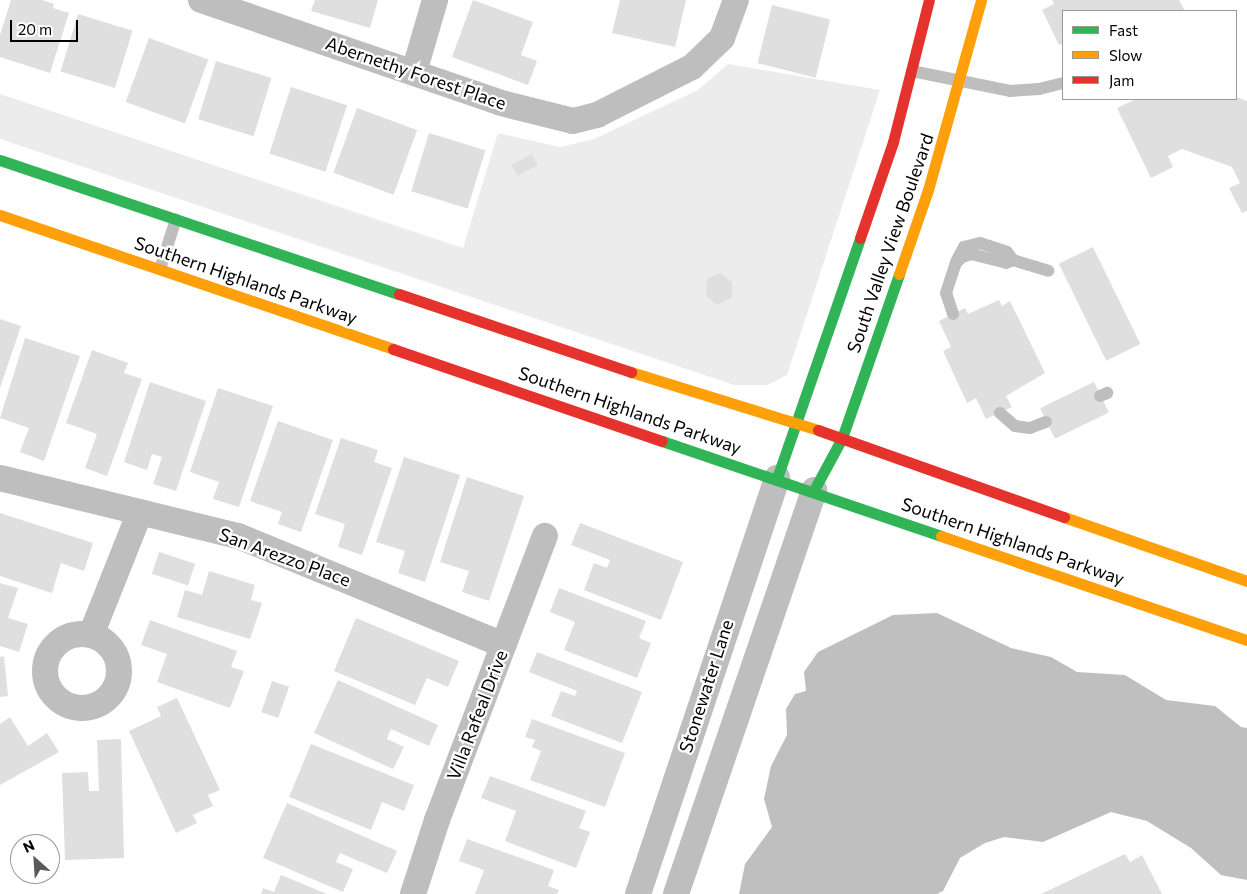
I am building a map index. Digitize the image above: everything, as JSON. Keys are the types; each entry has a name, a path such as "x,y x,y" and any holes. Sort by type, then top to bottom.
{"main road":[{"name":"South Valley View Boulevard","path":"777,478 798,423 893,142 929,0"},
{"name":"South Valley View Boulevard","path":"814,490 842,438 928,190 960,82 981,0"},
{"name":"Southern Highlands Parkway","path":"0,160 626,370 798,423 1247,581"},
{"name":"Southern Highlands Parkway","path":"0,215 814,490 1247,640"}],"street":[{"name":"Abernethy Forest Place","path":"201,0 536,114 573,122 597,115 631,100 676,77 708,54 722,38 736,0"},
{"path":"414,72 435,0"},
{"name":"San Arezzo Place","path":"0,478 238,536 282,552 504,646"},
{"name":"Stonewater Lane","path":"638,894 777,478"},
{"path":"676,894 814,490"},
{"path":"91,635 140,512"},
{"name":"Villa Rafeal Drive","path":"413,894 437,820 545,536"}],"lane":[{"path":"912,71 1010,91 1039,89 1062,83"},
{"path":"160,269 176,219"},
{"path":"953,314 946,293 956,263 970,254 1006,263 1013,260 1048,271"},
{"path":"1000,413 1016,426 1030,428 1046,422"}],"shaded area":[{"path":"728,64 880,90 787,375 768,385 734,385 0,139 0,94 463,248 498,133 560,147 594,139 698,90"},
{"path":"937,613 1011,648 1051,657 1077,672 1125,675 1166,700 1215,706 1241,727 1247,728 1247,880 1221,875 1191,848 1147,821 1111,812 1043,842 1004,837 985,843 960,858 943,891 937,894 739,894 745,864 772,827 764,799 771,766 787,735 786,709 795,694 806,691 804,672 818,652 893,615"}],"building":[{"path":"11,0 42,0 54,4 53,8 69,13 50,73 0,57 0,35"},
{"path":"315,0 378,0 370,28 311,11"},
{"path":"473,0 533,22 521,55 537,61 528,85 452,57"},
{"path":"620,0 686,0 675,47 612,33"},
{"path":"1052,0 1179,0 1184,10 1062,10 1062,44 1059,45 1042,10 1054,4"},
{"path":"772,5 830,20 816,78 757,63"},
{"path":"78,14 133,31 115,88 60,71"},
{"path":"149,38 208,60 185,123 126,102"},
{"path":"216,61 271,78 254,136 198,119"},
{"path":"291,87 347,105 325,172 269,154"},
{"path":"1237,97 1247,101 1247,211 1242,213 1229,188 1240,183 1232,167 1182,149 1168,156 1173,167 1151,178 1117,108 1134,100 1237,100"},
{"path":"357,108 417,130 394,195 333,173"},
{"path":"429,133 485,150 468,209 411,191"},
{"path":"532,154 538,166 517,176 512,164"},
{"path":"1093,247 1140,344 1106,361 1059,264"},
{"path":"720,273 732,282 732,298 717,305 706,296 707,279"},
{"path":"999,300 1002,306 1010,301 1045,373 1006,396 1012,407 986,419 976,398 967,403 943,351 951,347 939,321 965,308 968,314"},
{"path":"0,319 21,326 0,388"},
{"path":"25,338 80,356 44,461 20,452 29,428 0,418"},
{"path":"92,350 128,363 124,373 142,379 107,476 85,468 97,434 66,423"},
{"path":"150,382 206,401 176,491 153,484 162,457 152,454 147,470 124,462"},
{"path":"1094,382 1109,413 1055,439 1040,408"},
{"path":"218,388 273,406 239,507 213,499 219,482 190,472"},
{"path":"278,421 333,440 301,532 278,524 282,512 250,501"},
{"path":"341,438 378,450 374,462 392,468 362,555 338,547 345,524 315,514"},
{"path":"404,457 460,475 425,582 398,573 405,551 376,542"},
{"path":"467,477 524,496 489,601 462,592 469,571 440,562"},
{"path":"0,513 93,543 84,571 61,563 52,593 0,576"},
{"path":"580,523 683,562 661,620 584,590 594,563 607,568 610,560 571,545"},
{"path":"159,552 195,564 188,586 152,574"},
{"path":"209,571 255,585 251,600 262,603 250,639 177,617 185,590 202,595"},
{"path":"0,583 18,588 8,618 28,624 19,652 0,646"},
{"path":"559,588 646,621 639,638 651,643 637,678 564,650 575,622 550,612"},
{"path":"356,618 459,661 448,687 427,678 415,705 334,671"},
{"path":"150,620 237,651 231,667 244,671 230,708 157,682 167,654 141,645"},
{"path":"537,652 642,692 622,743 551,716 561,691 575,696 577,691 529,672"},
{"path":"4,656 8,696 0,697 0,657"},
{"path":"338,680 438,725 429,746 391,729 387,739 404,747 393,769 314,733"},
{"path":"272,681 289,687 278,718 261,712"},
{"path":"177,698 220,790 208,795 213,806 193,815 197,823 176,833 129,731 161,716 157,707"},
{"path":"10,717 28,746 47,733 59,752 0,785 0,724"},
{"path":"532,719 625,753 605,807 530,780 541,751 532,747 535,740 525,737"},
{"path":"121,739 124,858 65,860 62,773 88,772 89,791 99,791 97,740"},
{"path":"311,744 414,785 404,811 382,802 371,830 289,797"},
{"path":"490,776 586,811 579,828 590,832 576,868 505,841 516,811 481,798"},
{"path":"287,803 397,851 387,873 340,853 336,862 353,869 343,892 263,858"},
{"path":"467,839 554,870 548,886 559,890 557,894 475,894 484,870 459,861"},
{"path":"1125,854 1130,862 1142,855 1162,894 1041,894"},
{"path":"281,875 327,894 261,894 263,888 274,892"}],"traffic: fast":[{"path":"0,160 399,294"},
{"path":"777,478 860,238"},
{"path":"814,490 842,438 899,274"},
{"path":"662,441 941,536"}],"traffic: slow":[{"path":"899,274 928,190 981,0"},
{"path":"0,215 393,349"},
{"path":"631,372 818,430"},
{"path":"1064,517 1247,581"},
{"path":"941,536 1247,640"}],"traffic: jam":[{"path":"860,238 893,142 929,0"},
{"path":"399,294 631,372"},
{"path":"393,349 662,441"},
{"path":"818,430 1064,517"}]}
